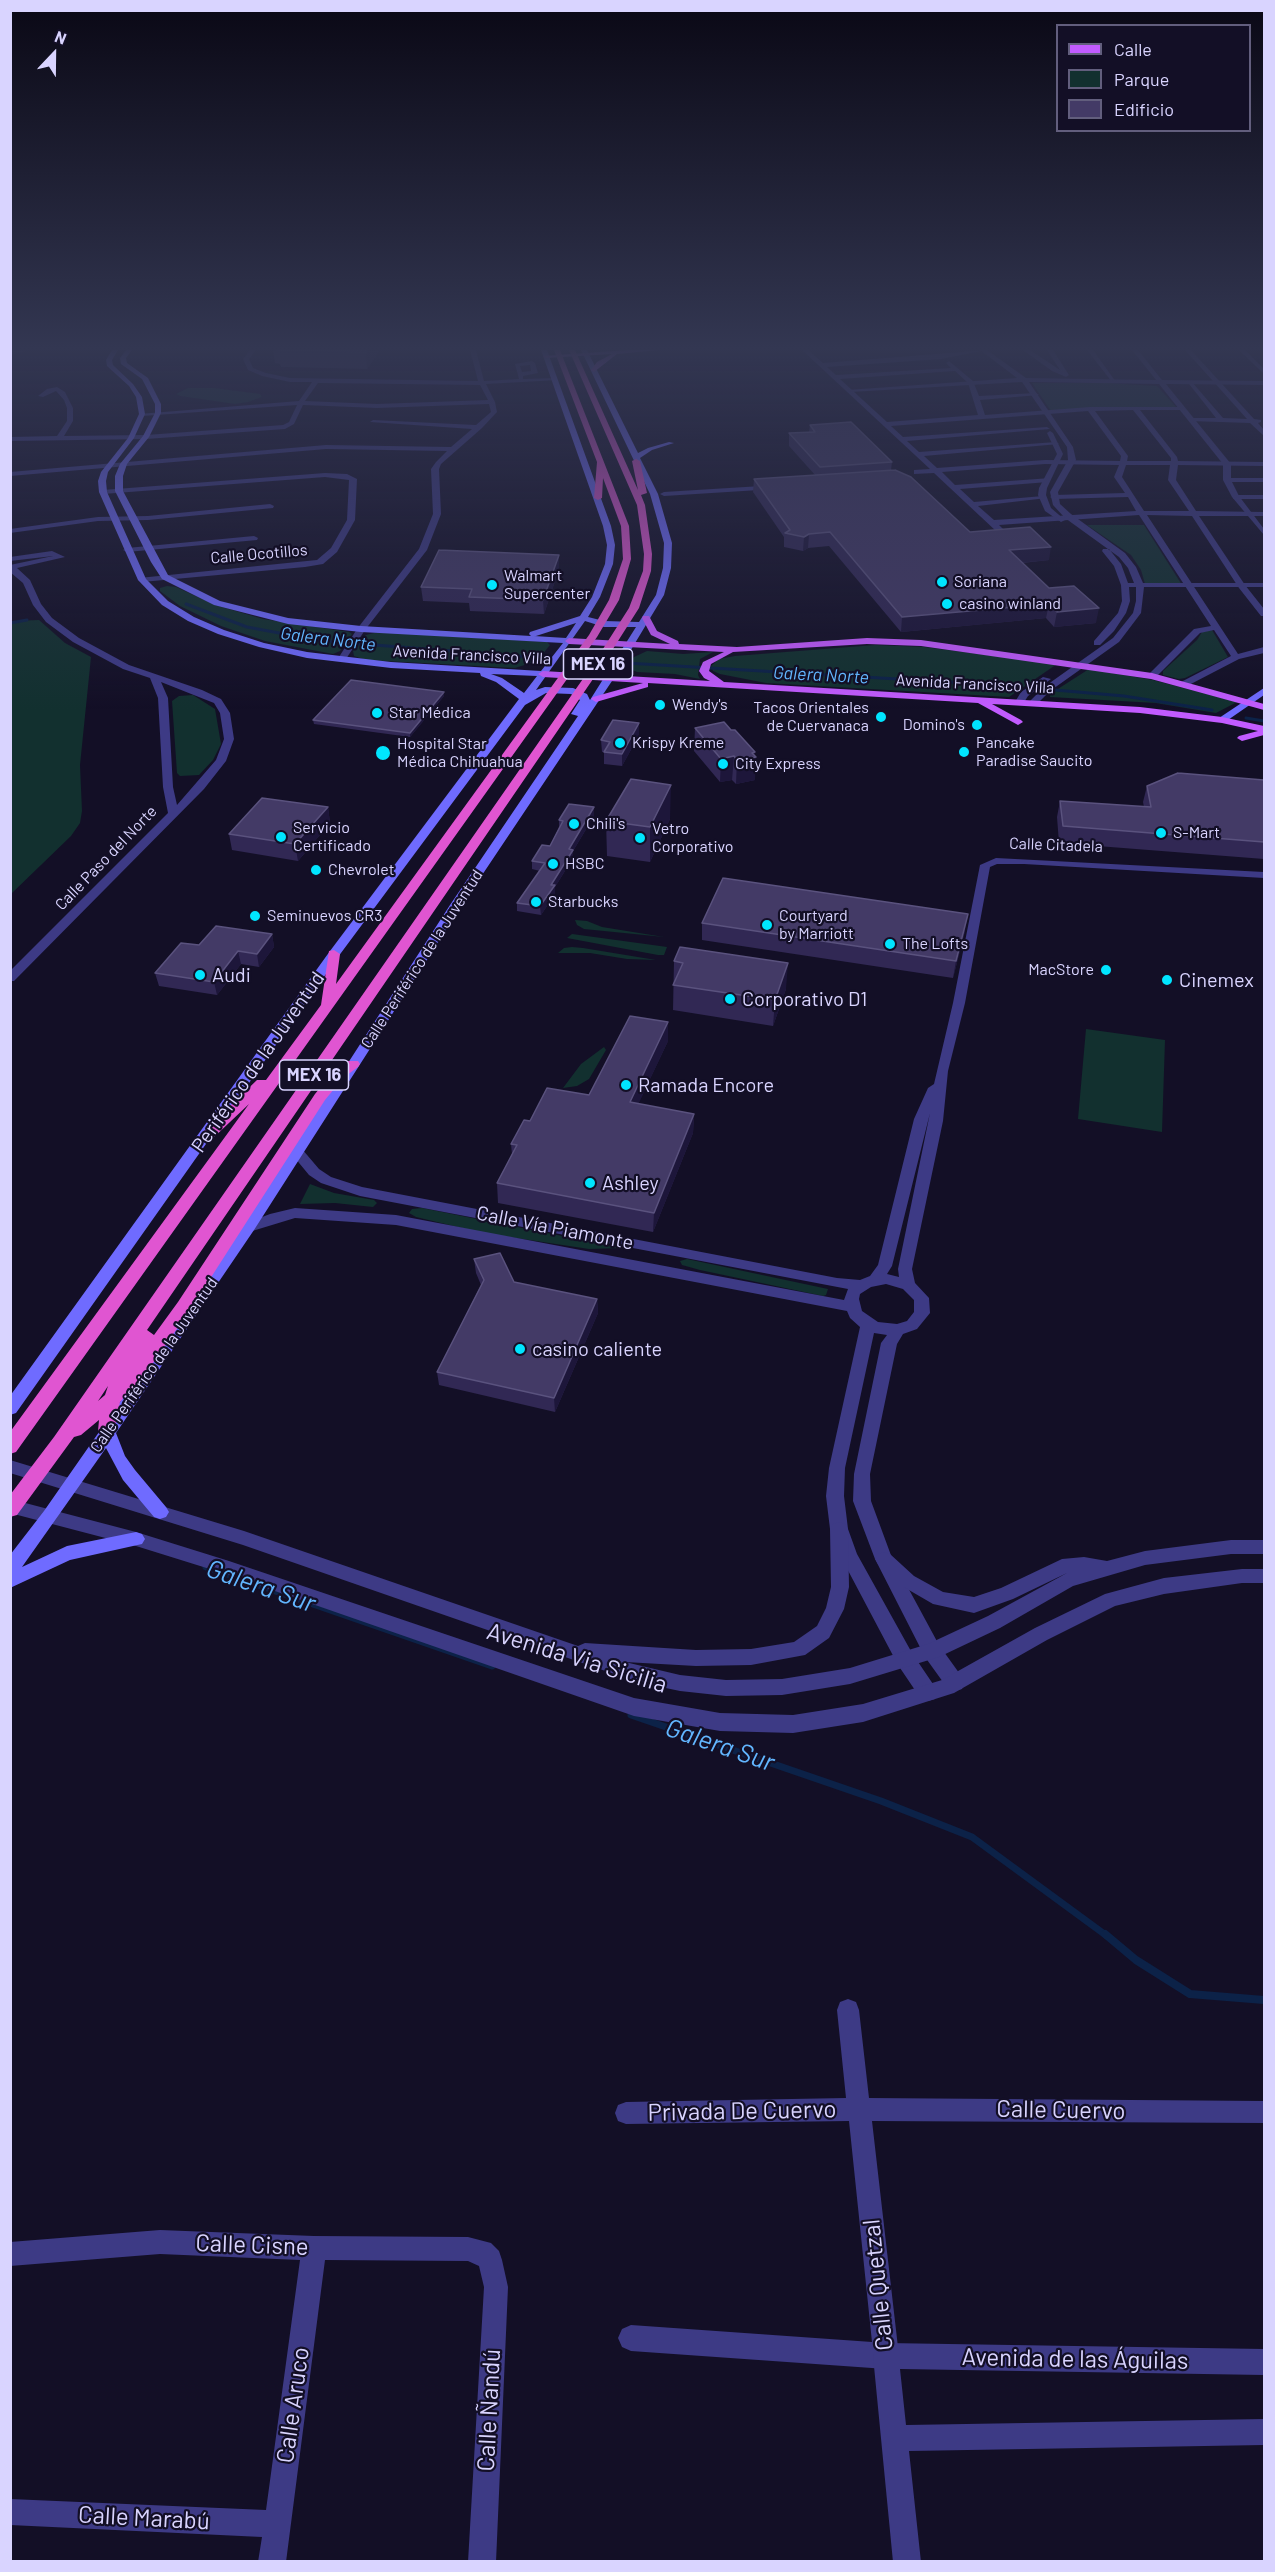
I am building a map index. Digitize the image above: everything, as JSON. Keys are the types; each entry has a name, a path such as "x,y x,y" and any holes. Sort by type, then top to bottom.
{"highway":[{"path":"598,498 599,470"},
{"name":"Periférico de la Juventud","path":"10,1447 604,618 623,579 628,548 622,515 605,470"},
{"name":"MEX 16","path":"10,1508 60,1442 628,620 640,595 647,571 648,544 641,506 627,470"},
{"path":"638,470 643,490 641,506"},
{"path":"326,1005 334,954"},
{"path":"107,1431 108,1413 119,1380 187,1270 377,998 382,987 382,976"},
{"path":"206,1137 291,1056"},
{"path":"60,1442 116,1396 140,1368 184,1306 320,1097 338,1075 353,1064"}],"main road":[{"path":"103,492 102,481 106,470"},
{"path":"119,491 121,470"},
{"path":"10,1409 206,1137 334,954 503,725 569,641 596,597 609,564 609,537 588,470"},
{"name":"Calle Periférico de la Juventud","path":"10,1569 50,1516 249,1227 353,1064 596,699 660,595 665,578 668,543 654,494 642,470"},
{"name":"Avenida Francisco Villa","path":"119,491 165,577 193,594 253,614 318,625 361,629 737,650 893,641 959,647 1152,676 1263,704"},
{"name":"Avenida Francisco Villa","path":"103,492 126,550 142,580 165,603 206,626 262,645 341,660 470,670 1140,710 1222,720 1264,731"},
{"path":"507,638 546,631 583,618 609,625 644,622 654,633 666,640 690,647"},
{"path":"723,684 707,676 705,668 711,659 737,650"},
{"path":"470,670 499,680 524,698"},
{"path":"596,699 638,686 673,681"},
{"path":"503,725 511,722 529,698 536,693 555,689 573,691 581,693 585,700 564,729 569,738"},
{"path":"1222,720 1264,691"},
{"path":"972,699 1018,722"},
{"path":"1236,723 1263,704"},
{"path":"1242,738 1264,731"},
{"path":"107,1431 118,1458 129,1475 160,1512"},
{"path":"10,1581 67,1553 136,1539"}],"street":[{"path":"10,474 29,470"},
{"path":"341,660 361,629 423,550 437,514 435,470"},
{"path":"917,472 937,470"},
{"path":"937,470 1001,531"},
{"path":"1020,702 1024,694 1095,646 1122,614 1126,601 1125,585 1118,566 1107,552 1048,509 1043,498 1043,489 1054,470"},
{"path":"1033,703 1047,689 1116,640 1137,613 1140,601 1140,586 1132,567 1122,555 1068,516 1054,497 1057,484 1066,470"},
{"path":"1119,470 1117,475 1236,657"},
{"path":"1173,470 1171,477 1194,514 1242,586 1264,614"},
{"path":"1227,470 1227,480 1236,497 1264,533"},
{"name":"Calle Ocotillos","path":"103,492 325,475 347,476 353,479 349,526 334,550 320,562 142,580"},
{"path":"954,487 1048,480"},
{"path":"1227,480 1264,480"},
{"path":"664,494 788,486"},
{"path":"1054,497 1130,495"},
{"path":"1236,497 1264,497"},
{"path":"972,504 1043,498"},
{"path":"10,531 270,506"},
{"path":"991,523 1068,516 1142,513 1264,514"},
{"path":"10,537 114,521"},
{"path":"126,550 254,538"},
{"path":"55,553 61,557 11,564 55,553"},
{"path":"11,564 27,582 37,605 62,630 107,658 199,692 221,705 228,724 230,739 221,761 200,787 173,813"},
{"path":"1125,585 1264,585"},
{"path":"1152,676 1197,631 1217,627"},
{"path":"1184,684 1236,657 1264,650"},
{"name":"Calle Paso del Norte","path":"10,978 173,813 176,787 163,698 154,676"},
{"path":"163,698 199,692"},
{"path":"176,787 200,787"},
{"name":"Calle Citadela","path":"908,1285 905,1269 936,1121 942,1071 959,1003 984,871 989,863 1024,861 1264,875"},
{"name":"Calle Citadela","path":"868,1282 885,1266 921,1119 942,1071"},
{"name":"Calle Vía Piamonte","path":"297,1152 314,1172 326,1180 360,1191 825,1280 868,1282"},
{"name":"Calle Vía Piamonte","path":"249,1227 275,1217 295,1214 396,1220 852,1307"},
{"path":"897,1281 908,1285 921,1298 922,1313 912,1325 898,1330 867,1325 860,1320 852,1307 851,1299 868,1282 897,1281"},
{"path":"569,1651 621,1652 696,1658 751,1657 798,1649 823,1632 836,1609 840,1587 839,1529 835,1496 837,1468 867,1325"},
{"path":"898,1330 889,1343 862,1474 862,1501 884,1559 932,1651 955,1683"},
{"name":"Avenida Via Sicilia","path":"10,1466 255,1542 636,1674 680,1683 726,1688 782,1687 850,1676 932,1651 994,1622 1068,1580 1145,1558 1231,1547 1264,1547"},
{"name":"Avenida Via Sicilia","path":"10,1508 136,1539 229,1568 634,1707 720,1722 793,1724 863,1713 955,1683 1041,1634 1111,1599 1164,1586 1242,1576 1264,1576"},
{"path":"839,1529 849,1556 905,1659 928,1693"},
{"path":"884,1559 908,1581 939,1599 974,1605 1007,1594 1062,1566 1084,1564 1108,1569"},
{"name":"Calle Quetzal","path":"848,2010 907,2562"},
{"name":"Calle Cuervo","path":"858,2109 1264,2112"},
{"name":"Privada De Cuervo","path":"626,2113 858,2109"},
{"name":"Calle Cisne","path":"10,2254 160,2242 314,2248 468,2249 482,2252 490,2260"},
{"name":"Calle Aruco","path":"272,2562 314,2248"},
{"name":"Calle Ñandú","path":"482,2562 496,2287 490,2260"},
{"name":"Avenida de las Águilas","path":"631,2338 886,2356 1264,2362"},
{"path":"895,2438 1264,2432"},
{"name":"Calle Marabú","path":"10,2512 277,2524"}],"green space":[{"path":"1087,525 1144,525 1182,585 1145,584 1141,570 1131,555"},
{"path":"176,587 215,605 263,619 352,634 340,651 333,654 265,641 221,626 180,606 160,591 160,588"},
{"path":"39,620 65,643 91,657 80,765 82,811 80,823 71,836 11,894 11,621"},
{"path":"1212,630 1228,657 1185,678 1179,679 1163,675 1163,671 1197,640 1202,632"},
{"path":"378,632 547,642 550,645 537,661 515,668 366,660 354,656 353,651 366,635"},
{"path":"875,645 924,647 1057,664 1009,697 766,683 720,674 713,671 711,666 719,659 735,656"},
{"path":"647,651 683,654 713,652 700,659 698,675 700,679 675,674 637,672 630,669 629,663 634,657"},
{"path":"1089,669 1153,680 1237,702 1216,713 1156,703 1050,697 1050,694"},
{"path":"193,695 215,709 221,744 213,760 199,775 180,776 177,773 172,701 179,696"},
{"path":"575,920 587,921 602,927 664,937 584,929 577,925"},
{"path":"572,934 667,947 664,955 658,955 567,938"},
{"path":"572,947 656,960 627,959 590,953 558,953 564,948"},
{"path":"1086,1029 1165,1040 1162,1132 1078,1119"},
{"path":"604,1047 606,1050 589,1079 577,1086 563,1088 581,1064"},
{"path":"310,1184 334,1193 374,1200 377,1203 373,1207 335,1203 300,1204"},
{"path":"422,1208 622,1248 589,1249 483,1233 416,1217 409,1213 412,1209"},
{"path":"687,1259 828,1289 826,1295 823,1296 700,1270 682,1265 680,1261"}],"building":[{"path":"895,470 911,477 970,532 1030,527 1051,547 1009,550 1049,588 1074,586 1099,608 1057,612 1049,604 902,617 830,532 809,534 804,537 785,533 790,530 754,479"},
{"name":"Walmart Supercenter","path":"439,550 559,555 543,600 469,597 472,589 421,587"},
{"name":"Star Médica","path":"351,680 444,692 410,733 313,720"},
{"path":"613,720 639,723 622,754 604,752 610,742 601,740"},
{"path":"724,722 731,730 735,730 755,752 752,753 756,757 737,760 734,756 721,759 695,728"},
{"name":"S-Mart","path":"1178,773 1264,780 1264,842 1063,826 1060,801 1151,807 1147,786"},
{"path":"631,779 671,785 650,827 606,821"},
{"path":"262,798 328,807 295,844 229,834"},
{"path":"569,804 594,807 569,849 573,850 551,885 555,885 540,906 517,903 545,863 532,861 542,845 550,846 563,821 559,820"},
{"path":"723,878 968,914 956,961 702,923"},
{"path":"216,926 272,934 257,954 238,951 214,982 155,973 181,943 199,945"},
{"path":"680,947 788,963 775,1000 673,985 683,963 674,961"},
{"name":"Ashley","path":"630,1016 668,1022 630,1102 694,1114 654,1213 497,1183 517,1145 511,1144 524,1120 530,1121 547,1088 589,1095"},
{"name":"casino caliente","path":"500,1253 514,1282 597,1299 554,1398 437,1372 484,1280 474,1259"}],"waterway":[{"name":"Galera Norte","path":"186,604 247,627 322,641 545,658"},
{"name":"Galera Norte","path":"10,623 27,620"},
{"name":"Galera Norte","path":"626,663 1016,686"},
{"name":"Galera Norte","path":"1055,690 1124,696 1212,710"},
{"name":"Galera Norte","path":"1246,718 1264,721"},
{"name":"Galera Sur","path":"206,1567 492,1666"},
{"name":"Galera Sur","path":"631,1715 881,1801 972,1837 1107,1936"},
{"name":"Galera Sur","path":"1105,1934 1136,1960 1190,1994 1264,2000"}],"place":[{"name":"Soriana","path":"942,582"},
{"name":"Walmart Supercenter","path":"492,585"},
{"name":"casino winland","path":"947,604"},
{"name":"Wendy's","path":"660,705"},
{"name":"Star Médica","path":"377,713"},
{"name":"Tacos Orientales de Cuervanaca","path":"881,717"},
{"name":"Domino's","path":"977,725"},
{"name":"Krispy Kreme","path":"620,743"},
{"name":"Pancake Paradise Saucito","path":"964,752"},
{"name":"Hospital Star Médica Chihuahua","path":"383,753"},
{"name":"City Express","path":"723,764"},
{"name":"Chili's","path":"574,824"},
{"name":"S-Mart","path":"1161,833"},
{"name":"Servicio Certificado","path":"281,837"},
{"name":"Vetro Corporativo","path":"640,838"},
{"name":"HSBC","path":"553,864"},
{"name":"Chevrolet","path":"316,870"},
{"name":"Starbucks","path":"536,902"},
{"name":"Seminuevos CR3","path":"255,916"},
{"name":"Courtyard by Marriott","path":"767,925"},
{"name":"The Lofts","path":"890,944"},
{"name":"MacStore","path":"1106,970"},
{"name":"Audi","path":"200,975"},
{"name":"Cinemex","path":"1167,980"},
{"name":"Corporativo D1","path":"730,999"},
{"name":"Ramada Encore","path":"626,1085"},
{"name":"Ashley","path":"590,1183"},
{"name":"casino caliente","path":"520,1349"}]}
